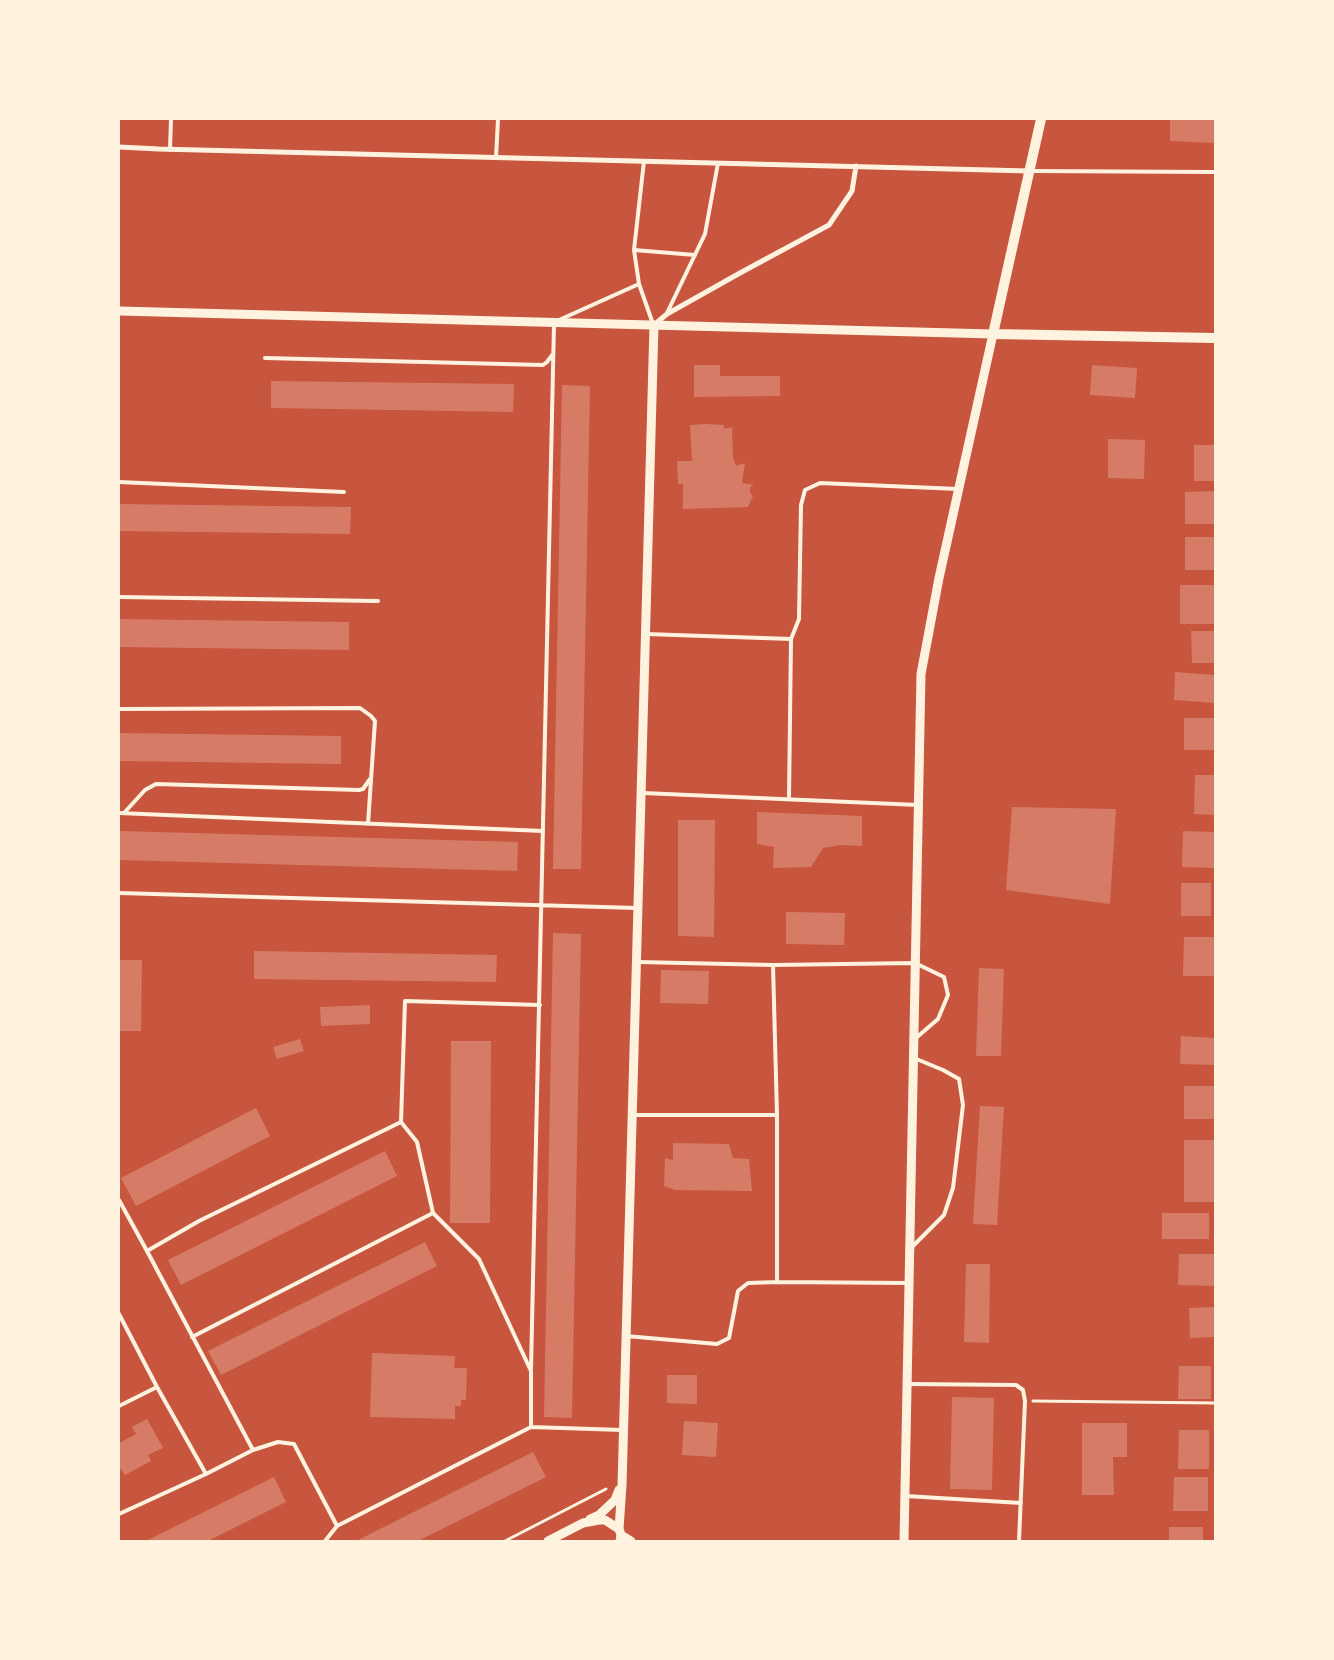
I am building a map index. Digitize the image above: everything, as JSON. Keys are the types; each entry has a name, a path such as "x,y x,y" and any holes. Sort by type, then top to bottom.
{"main road":[{"path":"1041,119 993,334 1215,338"}],"street":[{"path":"119,147 170,150 1030,171"},
{"path":"620,1535 654,325 667,314 829,226 852,191 856,166"},
{"path":"119,311 993,334 939,578 921,674 904,1541"},
{"path":"548,1541 599,1515 615,1500 622,1483"},
{"path":"583,1523 605,1520 620,1535 631,1541"}],"lane":[{"path":"170,150 171,119"},
{"path":"496,158 498,119"},
{"path":"644,161 634,250 639,284 654,325"},
{"path":"667,314 705,234 718,163"},
{"path":"1030,171 1215,172"},
{"path":"634,250 695,255"},
{"path":"531,1427 554,322 639,284"},
{"path":"264,358 543,365 554,352"},
{"path":"119,482 344,492"},
{"path":"789,798 791,640 799,619 801,506 805,490 820,483 958,489"},
{"path":"119,597 378,601"},
{"path":"645,634 791,640"},
{"path":"119,709 360,708 375,720 368,824"},
{"path":"121,813 145,790 156,784 360,790 364,788 371,777"},
{"path":"640,792 918,805"},
{"path":"121,813 543,831"},
{"path":"119,893 637,908"},
{"path":"636,962 773,964 915,963 944,977 948,994 938,1019 914,1039"},
{"path":"773,964 777,1115 777,1282"},
{"path":"531,1372 479,1259 432,1213 417,1142 402,1122 405,1001 540,1005"},
{"path":"910,1250 944,1215 953,1188 963,1104 959,1079 914,1058"},
{"path":"632,1115 777,1115"},
{"path":"147,1251 199,1221 402,1122"},
{"path":"119,1200 253,1450"},
{"path":"192,1337 432,1213"},
{"path":"626,1336 717,1344 729,1338 738,1291 748,1283 909,1283"},
{"path":"119,1314 206,1474"},
{"path":"907,1384 1016,1385 1023,1390 1025,1402 1019,1541"},
{"path":"119,1406 157,1387"},
{"path":"326,1541 337,1526 531,1427 623,1430"},
{"path":"119,1514 253,1450 278,1442 294,1444 337,1526"},
{"path":"905,1496 1021,1503"}],"path":[{"path":"1025,1402 1215,1403"},
{"path":"505,1541 622,1483"}],"building":[{"path":"1170,119 1215,119 1215,143 1170,141"},
{"path":"694,365 720,365 720,376 780,376 780,396 694,397"},
{"path":"1092,365 1137,368 1135,398 1090,395"},
{"path":"271,381 514,384 513,412 271,408"},
{"path":"562,385 590,386 581,869 553,869"},
{"path":"690,425 724,425 724,429 732,427 733,457 736,466 745,463 742,483 754,485 750,487 750,493 753,496 748,507 683,509 683,484 678,484 677,461 692,461"},
{"path":"1108,439 1145,440 1144,479 1108,478"},
{"path":"1194,445 1215,445 1215,481 1194,481"},
{"path":"1215,491 1215,524 1185,524 1185,492"},
{"path":"119,504 351,507 350,534 119,531"},
{"path":"1185,537 1215,537 1215,570 1185,570"},
{"path":"1180,585 1215,585 1215,624 1180,624"},
{"path":"119,619 349,622 349,650 119,647"},
{"path":"1191,631 1215,631 1215,663 1192,663"},
{"path":"1175,672 1215,675 1215,703 1174,700"},
{"path":"1184,718 1214,718 1214,750 1184,750"},
{"path":"119,733 341,736 341,764 119,761"},
{"path":"1195,775 1215,775 1215,815 1194,814"},
{"path":"1012,807 1116,809 1110,904 1006,890"},
{"path":"757,812 862,816 862,846 840,845 823,848 811,867 773,868 774,847 757,844"},
{"path":"678,820 715,820 714,937 678,936"},
{"path":"119,831 518,842 517,871 119,860"},
{"path":"1183,831 1215,832 1215,868 1182,867"},
{"path":"1181,883 1211,883 1211,916 1181,916"},
{"path":"786,912 845,913 844,945 786,944"},
{"path":"553,933 581,934 572,1418 544,1417"},
{"path":"1184,937 1215,937 1215,976 1183,976"},
{"path":"254,951 497,955 496,982 254,979"},
{"path":"119,960 142,960 141,1031 119,1031"},
{"path":"979,968 1004,969 1001,1056 976,1056"},
{"path":"661,970 709,971 708,1004 660,1003"},
{"path":"370,1005 370,1024 321,1026 320,1007"},
{"path":"1181,1036 1215,1038 1215,1065 1180,1064"},
{"path":"300,1039 304,1051 277,1059 273,1047"},
{"path":"451,1041 491,1041 490,1223 450,1223"},
{"path":"1184,1086 1215,1086 1215,1119 1184,1119"},
{"path":"980,1106 1004,1107 997,1225 973,1224"},
{"path":"256,1108 270,1136 136,1206 121,1178"},
{"path":"1184,1140 1215,1140 1215,1202 1184,1202"},
{"path":"673,1143 729,1144 733,1158 749,1159 752,1191 675,1190 664,1186 665,1158 673,1160"},
{"path":"385,1151 397,1176 181,1285 168,1260"},
{"path":"1162,1213 1209,1213 1209,1239 1162,1239"},
{"path":"425,1242 437,1266 221,1375 208,1351"},
{"path":"1179,1254 1215,1254 1215,1286 1178,1285"},
{"path":"966,1264 990,1264 989,1343 964,1342"},
{"path":"1214,1307 1215,1337 1190,1338 1189,1308"},
{"path":"372,1353 455,1356 454,1368 467,1368 466,1400 461,1400 461,1406 455,1406 455,1419 370,1417"},
{"path":"1179,1366 1211,1366 1211,1399 1178,1399"},
{"path":"667,1375 697,1375 697,1404 667,1403"},
{"path":"952,1397 994,1398 992,1490 950,1489"},
{"path":"147,1419 163,1448 148,1455 151,1461 125,1475 121,1469 119,1471 119,1443 136,1434 132,1427"},
{"path":"684,1421 718,1423 716,1457 682,1455"},
{"path":"1082,1423 1127,1423 1127,1457 1113,1457 1114,1495 1082,1495"},
{"path":"1179,1430 1209,1430 1209,1469 1178,1469"},
{"path":"533,1452 546,1477 418,1541 356,1541"},
{"path":"274,1477 286,1502 208,1541 146,1541"},
{"path":"1174,1477 1208,1477 1208,1511 1173,1511"},
{"path":"1169,1527 1203,1527 1203,1541 1169,1541"}]}
